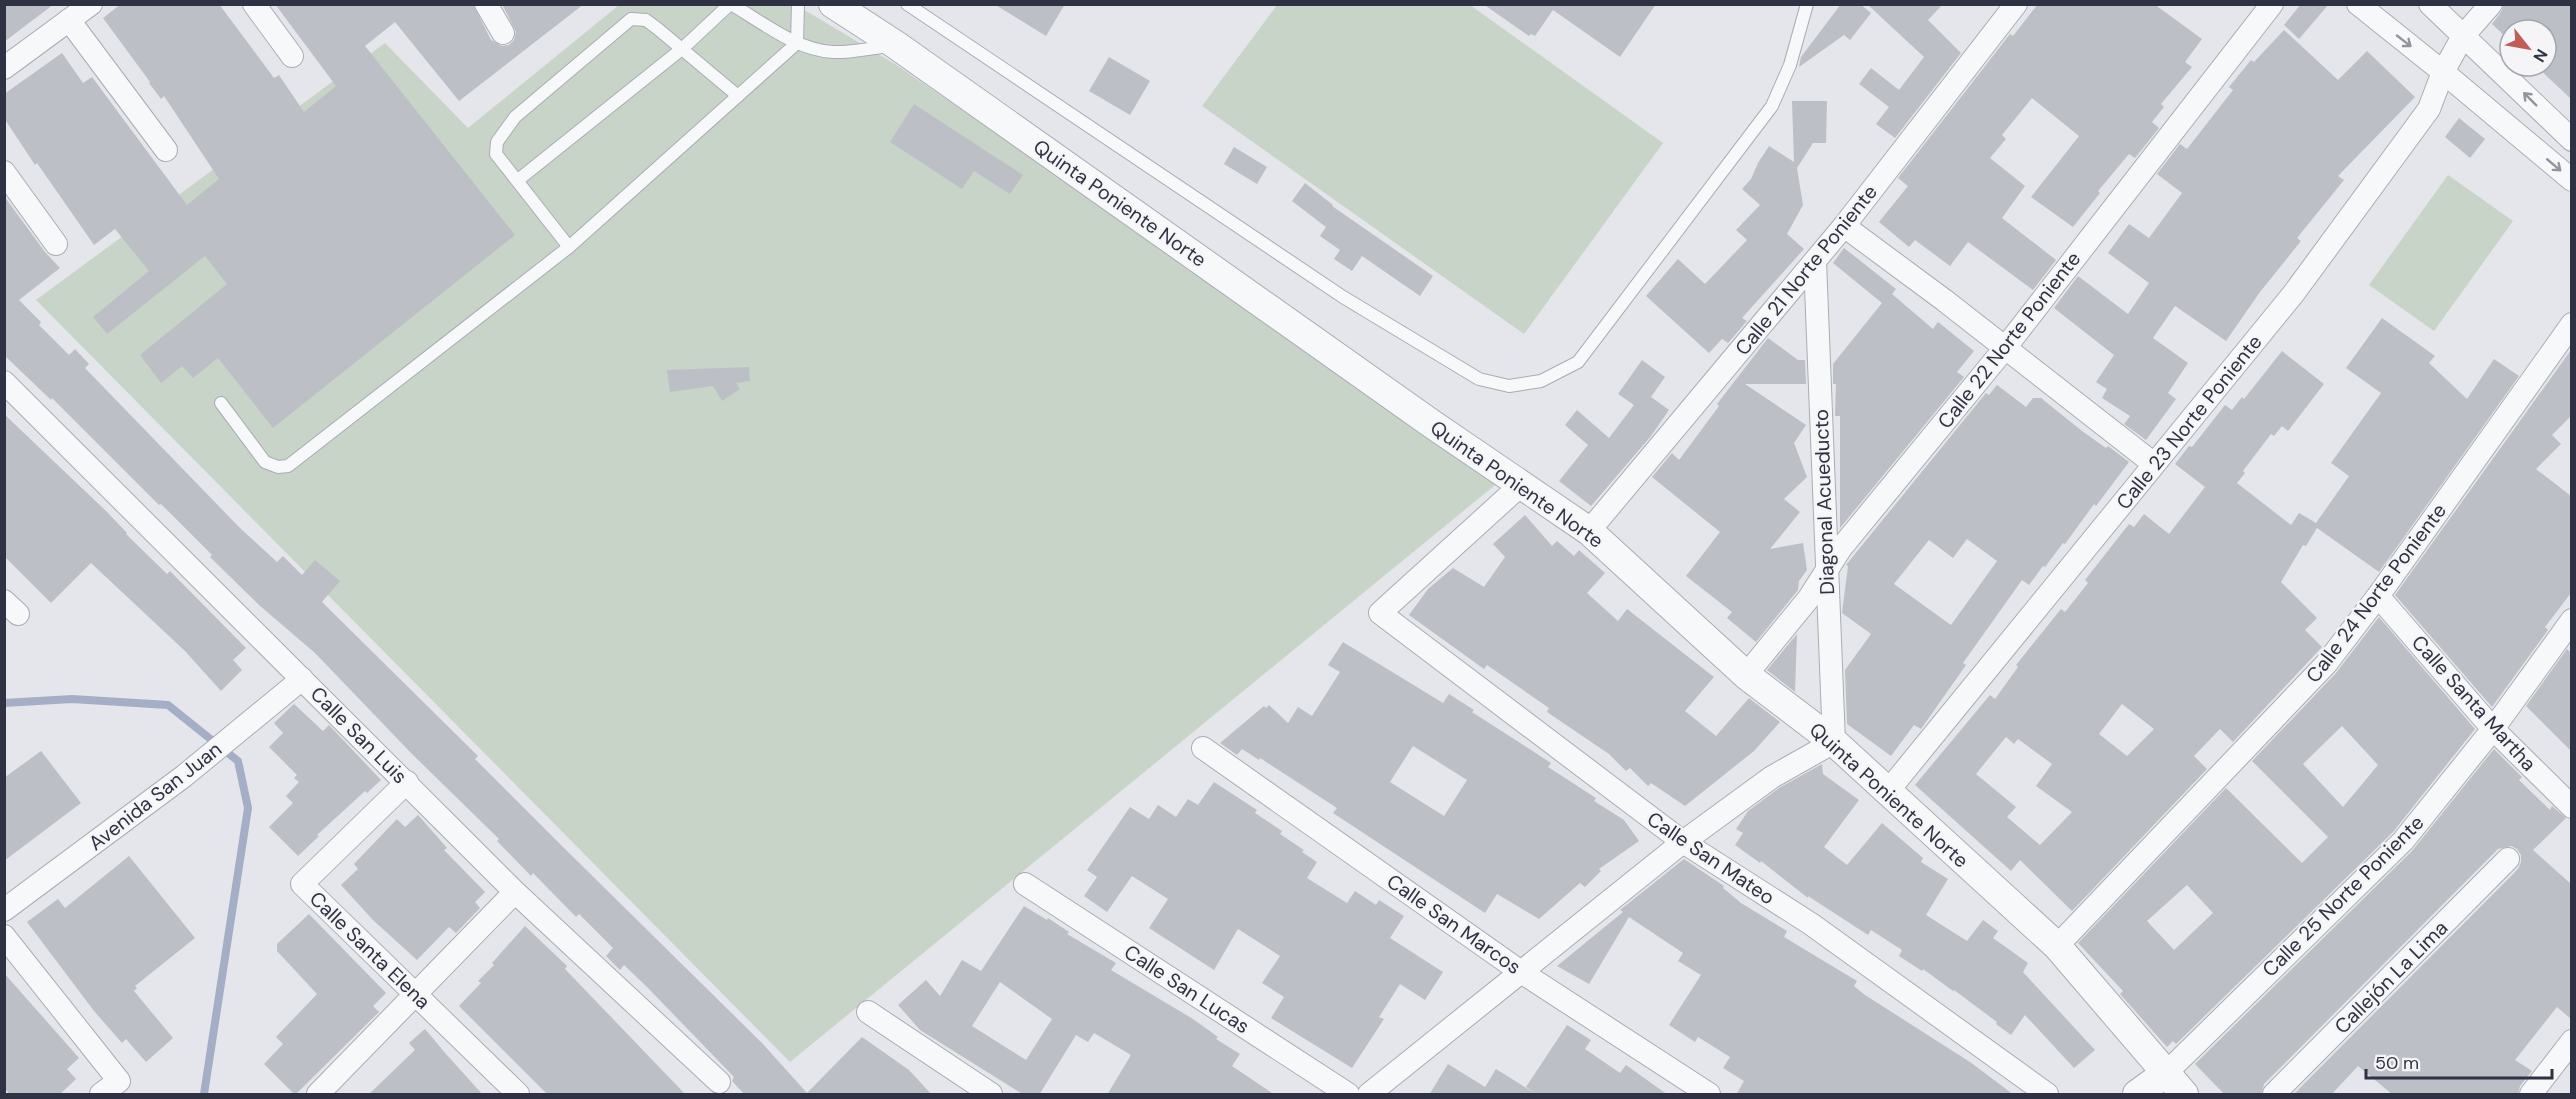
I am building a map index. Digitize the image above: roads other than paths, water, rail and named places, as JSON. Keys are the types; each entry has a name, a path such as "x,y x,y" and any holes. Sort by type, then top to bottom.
{"street":[{"path":"4,68 90,4"},
{"path":"255,4 292,56"},
{"path":"486,4 503,33"},
{"name":"Quinta Poniente Norte","path":"833,4 897,45 1589,531 1746,675 1834,742 2057,946 2184,1095"},
{"name":"Calle 21 Norte Poniente","path":"1589,531 1844,226 2016,4"},
{"name":"Calle 22 Norte Poniente","path":"1746,675 1809,598 1841,549 2005,348 2272,4"},
{"path":"2358,4 2571,180"},
{"path":"2430,4 2571,140"},
{"name":"Calle 23 Norte Poniente","path":"1888,791 2294,293 2429,109 2443,72 2463,36 2491,4"},
{"path":"69,20 166,150"},
{"path":"4,172 56,244"},
{"path":"1844,226 2154,464"},
{"name":"Diagonal Acueducto","path":"1815,261 1834,742"},
{"name":"Calle 24 Norte Poniente","path":"2057,946 2326,664 2379,596 2571,324"},
{"name":"Calle San Luis","path":"4,382 515,892 719,1082"},
{"name":"Calle San Mateo","path":"1522,484 1380,613 1683,842 1811,924 2047,1095"},
{"name":"Calle Santa Martha","path":"2379,596 2493,729 2571,807"},
{"name":"Calle 25 Norte Poniente","path":"2166,1073 2403,841 2493,729 2571,620"},
{"name":"Avenida San Juan","path":"4,910 184,776 302,679"},
{"path":"1368,1095 1683,842 1772,777 1834,742"},
{"name":"Calle San Marcos","path":"1203,748 1521,972 1709,1095"},
{"name":"Calle Santa Elena","path":"407,782 302,884 518,1095"},
{"name":"Callejón La Lima","path":"2274,1095 2508,859"},
{"name":"Calle San Lucas","path":"1025,884 1348,1095"},
{"path":"318,1095 515,892"},
{"path":"4,936 110,1088"},
{"path":"868,1012 991,1095"},
{"path":"2531,1095 2571,1041"},
{"path":"2137,1095 2166,1073"}],"lane":[{"path":"518,180 683,48 731,4 797,43 832,52 897,45"},
{"path":"221,403 265,462 278,467 288,466 569,247 797,43 798,4"},
{"path":"907,4 1343,297 1479,379 1509,386 1541,381 1578,362 1772,106 1790,65 1807,4"},
{"path":"569,247 496,154 497,142 516,117 631,19 646,20 683,48 738,96"}],"waterway":[{"path":"4,703 72,699 168,705 238,761 248,808 204,1094"}]}
